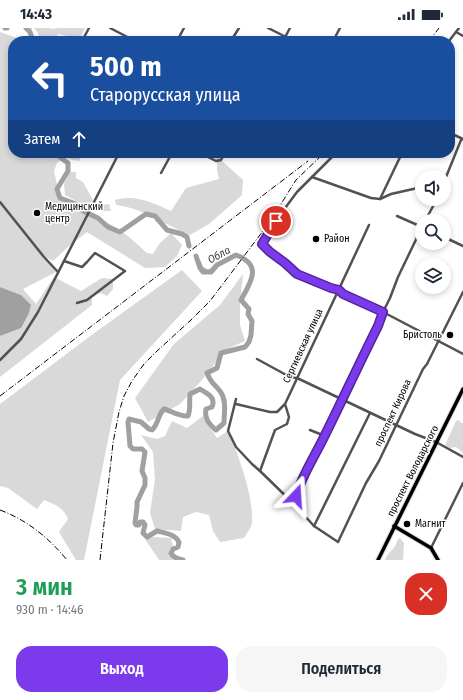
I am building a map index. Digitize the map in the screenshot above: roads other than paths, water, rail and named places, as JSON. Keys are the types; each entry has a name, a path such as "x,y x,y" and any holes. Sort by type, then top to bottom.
{"main road":[{"name":"проспект Володарского","path":"378,560 463,389"},
{"path":"394,526 431,548 438,560"}],"street":[{"path":"110,28 124,36"},
{"path":"234,36 239,28"},
{"path":"268,28 285,36 290,28"},
{"path":"453,36 459,28"},
{"path":"456,32 463,36"},
{"path":"455,154 460,141 463,139"},
{"path":"0,360 21,339 30,326 116,158"},
{"path":"161,173 169,158"},
{"path":"210,158 216,161 221,160 222,158"},
{"path":"331,158 297,192 271,227 262,244 297,274 339,290 343,294 383,312 463,354"},
{"path":"380,199 400,158"},
{"path":"449,170 453,158"},
{"path":"312,177 371,198 380,199 391,194 415,189"},
{"path":"0,202 44,257 58,272"},
{"path":"397,216 415,224"},
{"name":"Сергиевская улица","path":"285,404 369,225"},
{"path":"451,240 463,246"},
{"path":"294,504 302,479 378,326 415,242"},
{"path":"64,261 82,267 95,253 124,271 86,300 77,303"},
{"name":"проспект Кирова","path":"314,526 338,542 423,369 427,364 463,292"},
{"path":"257,359 290,377 298,378 370,413 436,442 463,457"},
{"path":"236,400 228,432 236,448 294,504 314,526 370,413"},
{"path":"236,404 270,412 276,412 285,404 289,417 287,424 275,430 260,471"},
{"path":"310,430 324,436"},
{"path":"431,548 463,483"}],"waterway":[{"name":"Обла","path":"26,28 31,36"},
{"name":"Обла","path":"29,31 32,28"},
{"name":"Обла","path":"61,158 68,163 68,171 57,189 60,198 76,204 83,211 98,218 108,227 120,232 146,214 155,216 167,230 187,237 189,246"},
{"name":"Обла","path":"183,560 178,559 171,553 173,549 178,547 179,542 175,537 170,534 157,531 147,537 143,533 145,525 143,522 140,522 139,525 136,525 135,523 137,502 145,485 145,478 142,471 145,452 142,449 133,449 130,446 128,422 129,419 141,422 152,430 164,409 179,415 188,416 190,408 190,394 200,389 210,396 213,401 212,407 206,409 206,418 209,423 216,430 224,423 224,398 220,391 211,382 207,373 217,368 221,353 245,347 249,342 252,321 248,314 249,309 241,300 251,280 252,269 250,264 236,255 217,265 211,272 203,272 196,256"}],"railway":[{"path":"433,36 439,28"},
{"path":"100,560 113,443 119,412 124,396 132,381 144,364 210,301 269,223 296,180 319,158"},
{"path":"0,396 308,161"},
{"path":"0,510 10,514 37,530 53,544 67,560"}],"place":[{"name":"Медицинский центр","path":"37,213"},
{"name":"Район","path":"316,239"},
{"name":"Бристоль","path":"450,335"},
{"name":"Магнит","path":"407,524"}]}
